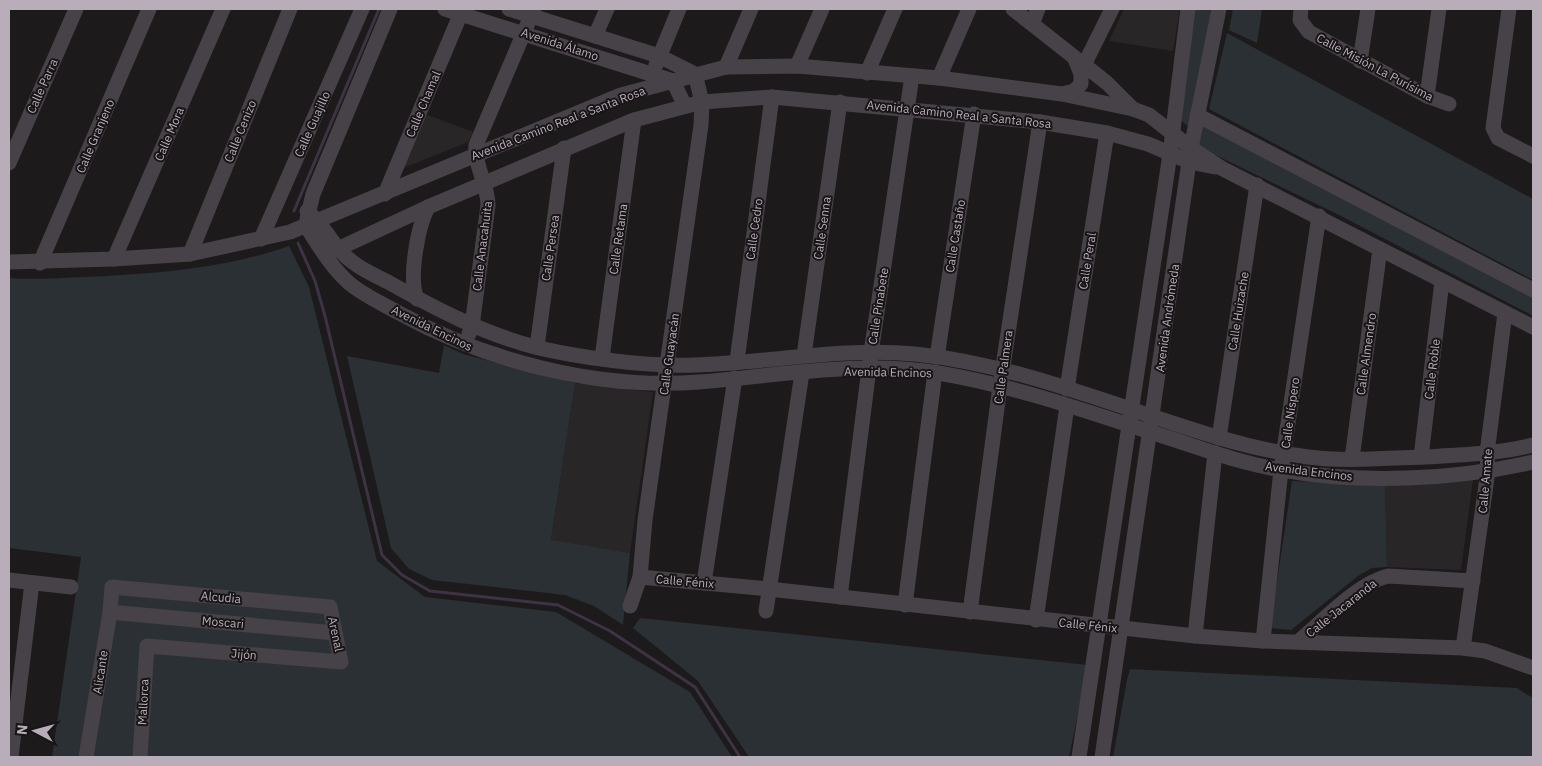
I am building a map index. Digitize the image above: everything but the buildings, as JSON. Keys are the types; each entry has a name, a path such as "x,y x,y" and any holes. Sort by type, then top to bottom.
{"street":[{"name":"Calle Parra","path":"9,163 76,9"},
{"name":"Calle Granjeno","path":"40,263 149,9"},
{"name":"Calle Mora","path":"114,260 223,9"},
{"name":"Calle Cenizo","path":"190,254 290,9"},
{"name":"Calle Guajillo","path":"261,239 362,9"},
{"path":"313,223 308,210 390,9"},
{"name":"Avenida Álamo","path":"445,9 523,32 651,80 673,81"},
{"name":"Avenida Álamo","path":"509,9 532,12 595,36 659,56 695,74"},
{"path":"595,36 607,9"},
{"path":"651,80 659,56 680,9"},
{"path":"726,67 751,9"},
{"path":"797,66 822,9"},
{"path":"867,73 895,9"},
{"path":"939,78 969,9"},
{"path":"1013,9 1108,83 1133,109"},
{"path":"1032,24 1038,9"},
{"path":"1062,94 1074,91 1081,84 1080,62 1112,9"},
{"name":"Avenida Andrómeda","path":"1079,757 1170,154 1188,9"},
{"name":"Avenida Andrómeda","path":"1102,757 1190,155 1220,9"},
{"name":"Calle Misión La Purísima","path":"1301,9 1300,20 1303,28 1360,61 1427,96 1449,104"},
{"path":"1360,61 1368,9"},
{"path":"1427,96 1439,9"},
{"path":"1509,9 1493,128 1498,138 1533,156"},
{"path":"475,155 480,134 532,12"},
{"name":"Calle Chamal","path":"385,194 461,13"},
{"path":"685,106 673,81 726,67 797,66 939,78 1062,94 1133,109 1149,115 1172,132 1190,155 1223,168 1319,216 1533,327"},
{"name":"Calle Guayacán","path":"630,606 640,577 646,520 701,125 702,102 695,74"},
{"name":"Calle Pinabete","path":"840,597 870,352 912,76"},
{"name":"Avenida Camino Real a Santa Rosa","path":"9,262 40,263 114,260 190,254 261,239 313,223 385,194 621,95 651,80"},
{"name":"Avenida Camino Real a Santa Rosa","path":"331,252 428,207 564,148 634,120 702,102 772,96 974,114 1107,133 1148,144 1170,154 1190,155"},
{"name":"Calle Cedro","path":"736,361 772,96"},
{"path":"1149,115 1165,109 1177,98"},
{"name":"Calle Senna","path":"804,355 840,102"},
{"name":"Calle Castaño","path":"937,357 974,114"},
{"path":"1197,115 1533,290"},
{"name":"Calle Retama","path":"602,358 634,120"},
{"name":"Calle Palmera","path":"970,612 1000,386 1040,122"},
{"name":"Calle Peral","path":"1067,389 1107,133"},
{"name":"Calle Persea","path":"537,347 564,148"},
{"name":"Calle Anacahuita","path":"464,345 472,326 488,206 485,182 475,155"},
{"name":"Calle Huizache","path":"1218,438 1257,185"},
{"path":"417,299 414,281 418,243 422,220 428,207"},
{"name":"Calle Níspero","path":"1263,641 1281,470 1319,216"},
{"name":"Avenida Encinos","path":"313,223 331,252 333,267 352,285 427,328 464,345 525,363 573,374 665,383 868,369 935,372 1000,386 1215,453 1281,470 1374,479 1488,471 1533,462"},
{"name":"Calle Almendro","path":"1352,459 1380,249"},
{"name":"Avenida Encinos","path":"331,252 417,299 472,326 537,347 602,358 696,366 804,355 870,352 937,357 1003,368 1218,438 1311,458 1421,457 1487,453 1533,445"},
{"name":"Calle Roble","path":"1421,457 1442,281"},
{"name":"Calle Amate","path":"1463,648 1488,471 1487,453 1505,313"},
{"path":"905,604 935,372"},
{"path":"766,611 802,373"},
{"path":"704,583 735,378"},
{"path":"1036,620 1067,406"},
{"path":"1195,636 1215,453"},
{"name":"Calle Jacaranda","path":"1299,641 1366,585 1378,578 1388,576 1472,581"},
{"name":"Calle Fénix","path":"640,577 769,589 1036,620 1195,636 1263,641 1463,648 1485,651 1533,665"},
{"path":"9,580 71,587"},
{"path":"11,757 32,583"},
{"name":"Alcudia","path":"112,587 330,607"},
{"name":"Alicante","path":"86,757 110,612 112,587"},
{"name":"Arenal","path":"330,607 341,662"},
{"name":"Moscari","path":"110,612 335,633"},
{"name":"Jijón","path":"147,646 341,662"},
{"name":"Mallorca","path":"140,757 147,646"}],"shaded area":[{"path":"1124,9 1180,9 1173,51 1109,41"},
{"path":"1195,9 1212,9 1189,127 1179,119"},
{"path":"1233,9 1262,9 1257,43 1229,30"},
{"path":"1227,33 1533,199 1533,280 1209,109"},
{"path":"425,114 473,132 468,142 401,169"},
{"path":"1200,124 1307,177 1533,298 1533,316 1339,215 1197,146"},
{"path":"289,246 309,287 377,561 425,597 556,612 690,692 732,757 52,757 81,557 9,548 9,278 47,279 163,272 239,260"},
{"path":"444,345 463,354 575,383 551,540 630,553 623,625 594,606 565,595 432,580 409,569 391,548 347,356 439,373"},
{"path":"575,383 653,392 630,553 551,541"},
{"path":"1473,480 1461,570 1387,567 1385,485"},
{"path":"1292,481 1385,485 1387,567 1372,568 1358,576 1291,630 1270,628"},
{"path":"640,618 1088,665 1069,757 749,757 698,681 633,628"},
{"path":"1130,669 1517,688 1533,698 1533,757 1113,757"}],"waterway":[{"path":"294,211 379,9"},
{"path":"298,243 315,281 325,316 382,555 402,575 430,591 558,605 610,631 695,687 740,757"}]}
